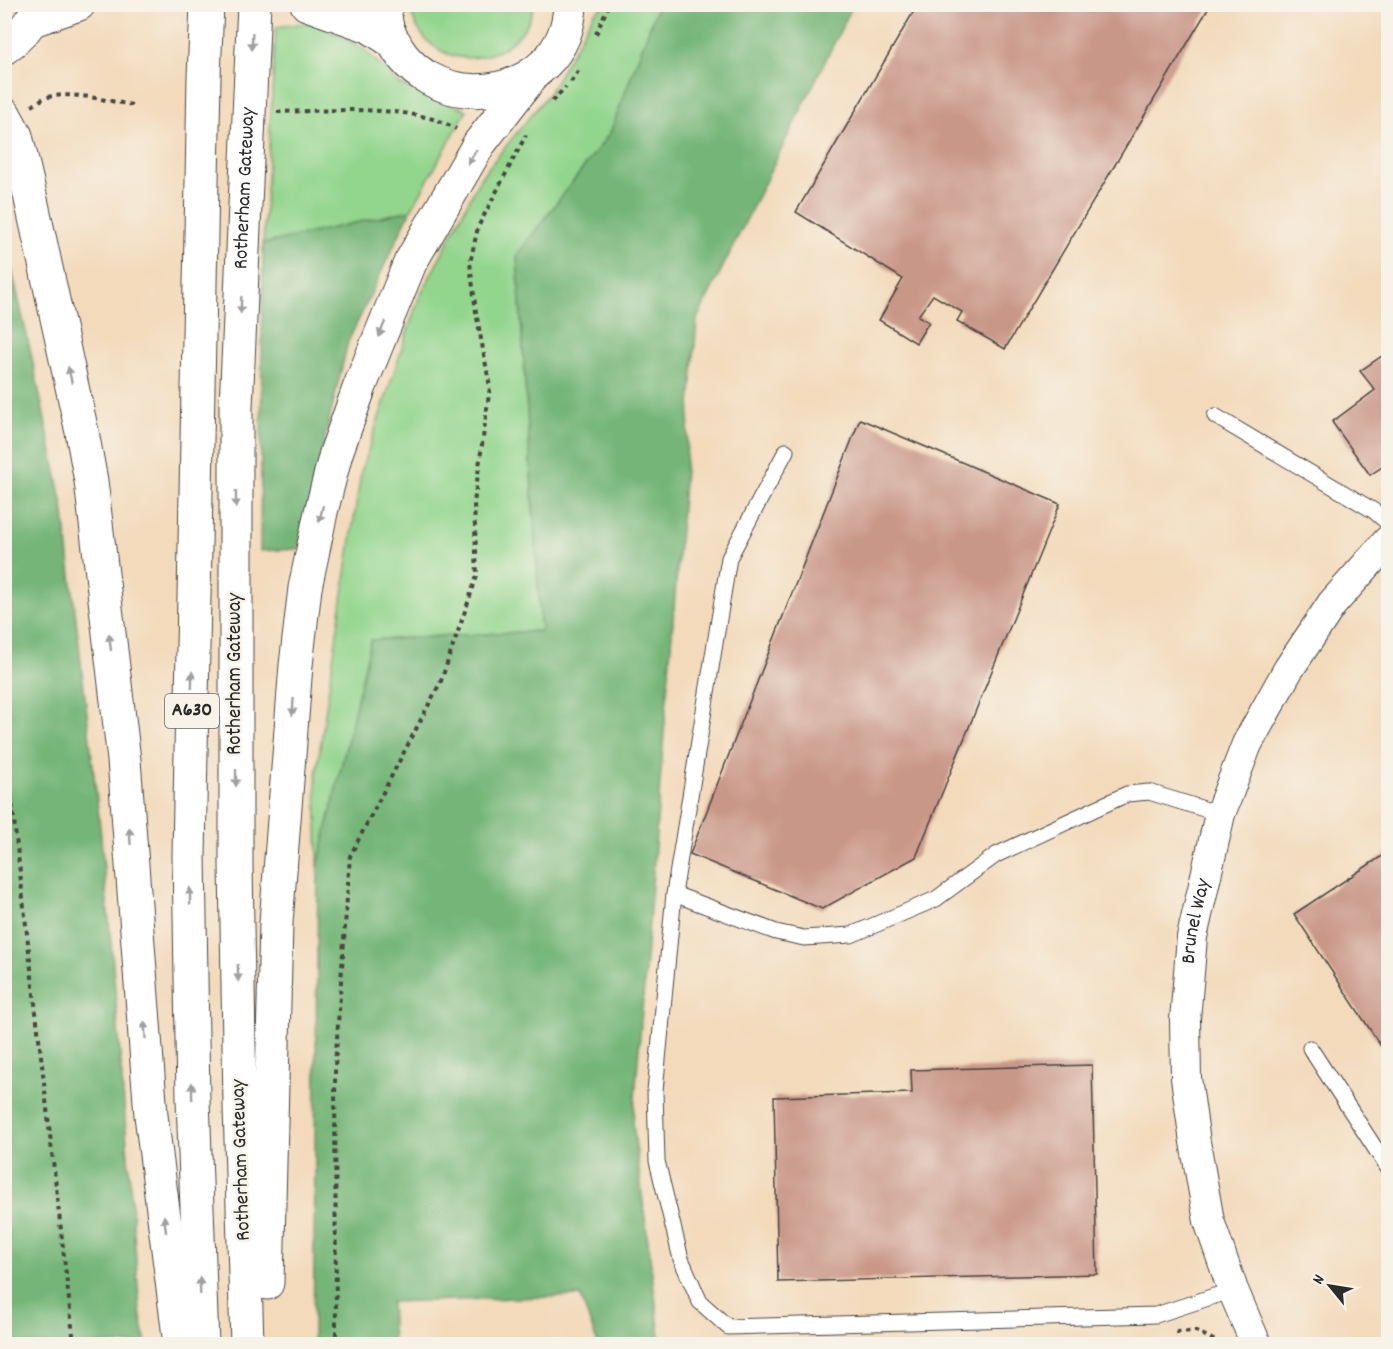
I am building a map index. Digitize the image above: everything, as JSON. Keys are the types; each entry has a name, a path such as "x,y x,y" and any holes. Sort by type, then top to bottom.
{"main road":[{"path":"4,48 24,32 36,12 79,4"},
{"name":"Rotherham Gateway","path":"202,1344 193,1099 189,856 207,4"},
{"name":"Rotherham Gateway","path":"247,1344 236,864 236,442 254,4"},
{"path":"307,4 369,26 395,43"},
{"path":"384,4 387,27 400,53 421,75 448,88 488,91 507,87 534,73"},
{"path":"268,1344 266,1268 276,923 296,664 305,588 336,453 360,386 410,263 479,144 558,46 565,29 570,4"},
{"path":"9,133 30,195 91,481 124,760 151,1115 180,1344"}],"street":[{"name":"Brunel Way","path":"1256,1344 1233,1290 1209,1221 1195,1142 1186,1078 1185,1020 1192,937 1220,814 1247,744 1288,670 1332,604 1389,541"}],"lane":[{"path":"1215,416 1374,511 1389,523"},
{"path":"786,451 729,558 674,894 656,1091 657,1161 681,1259 700,1302 728,1327 1156,1315 1233,1290"},
{"path":"674,894 776,932 804,938 851,935 936,899 996,855 1127,794 1149,792 1220,814"},
{"path":"1310,1048 1389,1168"}],"path":[{"path":"9,133 46,97 78,96 133,105"},
{"path":"336,1344 335,1066 350,856 441,681 477,576 474,503 490,387 476,312 471,263 478,227 528,130"},
{"path":"4,733 75,1344"},
{"path":"1171,1310 1174,1332 1196,1331 1221,1344"}],"green space":[{"path":"409,4 534,5 527,25 514,40 498,51 480,57 461,57 443,52 427,41 415,23"},
{"path":"605,5 658,5 610,133 517,255 541,631 371,640 318,866 316,775 361,472 418,300 481,177 549,93 594,13"},
{"path":"658,5 853,5 697,319 633,1123 661,1344 598,1344 580,1296 391,1302 393,1344 313,1344 318,866 371,640 541,631 517,255 610,133"},
{"path":"315,22 364,49 399,84 467,110 411,210 263,244 276,27"},
{"path":"411,210 348,342 298,549 260,551 263,244"},
{"path":"5,240 63,505 100,827 140,1311 146,1344 5,1344"}],"building":[{"path":"918,4 1211,4 1005,349 957,321 962,312 933,295 918,316 929,322 916,343 879,320 903,279 796,212"},
{"path":"1388,352 1388,463 1370,475 1332,422 1375,390 1360,371"},
{"path":"860,419 1060,504 916,857 822,909 690,854"},
{"path":"1388,852 1388,1057 1294,914"},
{"path":"1092,1065 1097,1274 778,1282 774,1097 912,1093 911,1070"}]}
